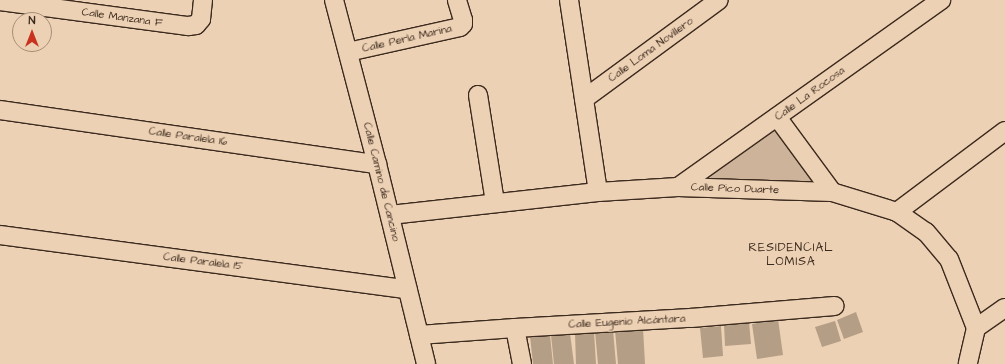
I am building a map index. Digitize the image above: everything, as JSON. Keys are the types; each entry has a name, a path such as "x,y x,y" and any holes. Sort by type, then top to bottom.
{"street":[{"name":"Calle Manzana F","path":"0,1 174,25 196,25 201,19 203,0"},
{"name":"Calle Camino de Cancino","path":"334,0 390,215 426,364"},
{"name":"Calle Perla Marina","path":"348,52 460,27 463,24 463,20 457,0"},
{"path":"569,0 598,192"},
{"name":"Calle Loma Novillero","path":"584,99 719,0"},
{"name":"Calle La Rocosa","path":"678,187 941,0"},
{"path":"478,95 495,202"},
{"name":"Calle Paralela 16","path":"0,110 377,164"},
{"path":"777,117 832,192"},
{"path":"897,212 1005,131"},
{"name":"Calle Pico Duarte","path":"390,215 495,202 598,192 678,187 832,192 897,212 926,232 949,259 976,328"},
{"name":"Calle Paralela 15","path":"0,236 407,289"},
{"name":"Calle Eugenio Alcántara","path":"419,335 691,318 834,306"},
{"path":"968,364 976,328 1005,308"},
{"path":"515,328 522,364"}],"shaded area":[{"path":"780,125 824,187 692,184"}],"building":[{"path":"856,312 863,332 844,339 837,320"},
{"path":"778,319 783,355 757,359 752,324"},
{"path":"835,321 841,341 822,347 815,327"},
{"path":"749,322 751,344 725,346 724,324"},
{"path":"721,326 723,356 703,358 700,328"},
{"path":"643,328 645,364 618,364 615,330"},
{"path":"613,330 616,364 598,364 595,331"},
{"path":"594,332 596,364 576,364 575,333"},
{"path":"570,333 574,364 554,364 551,335"},
{"path":"550,335 553,364 533,364 530,336"}],"district":[{"name":"RESIDENCIAL LOMISA","path":"791,255"}]}
